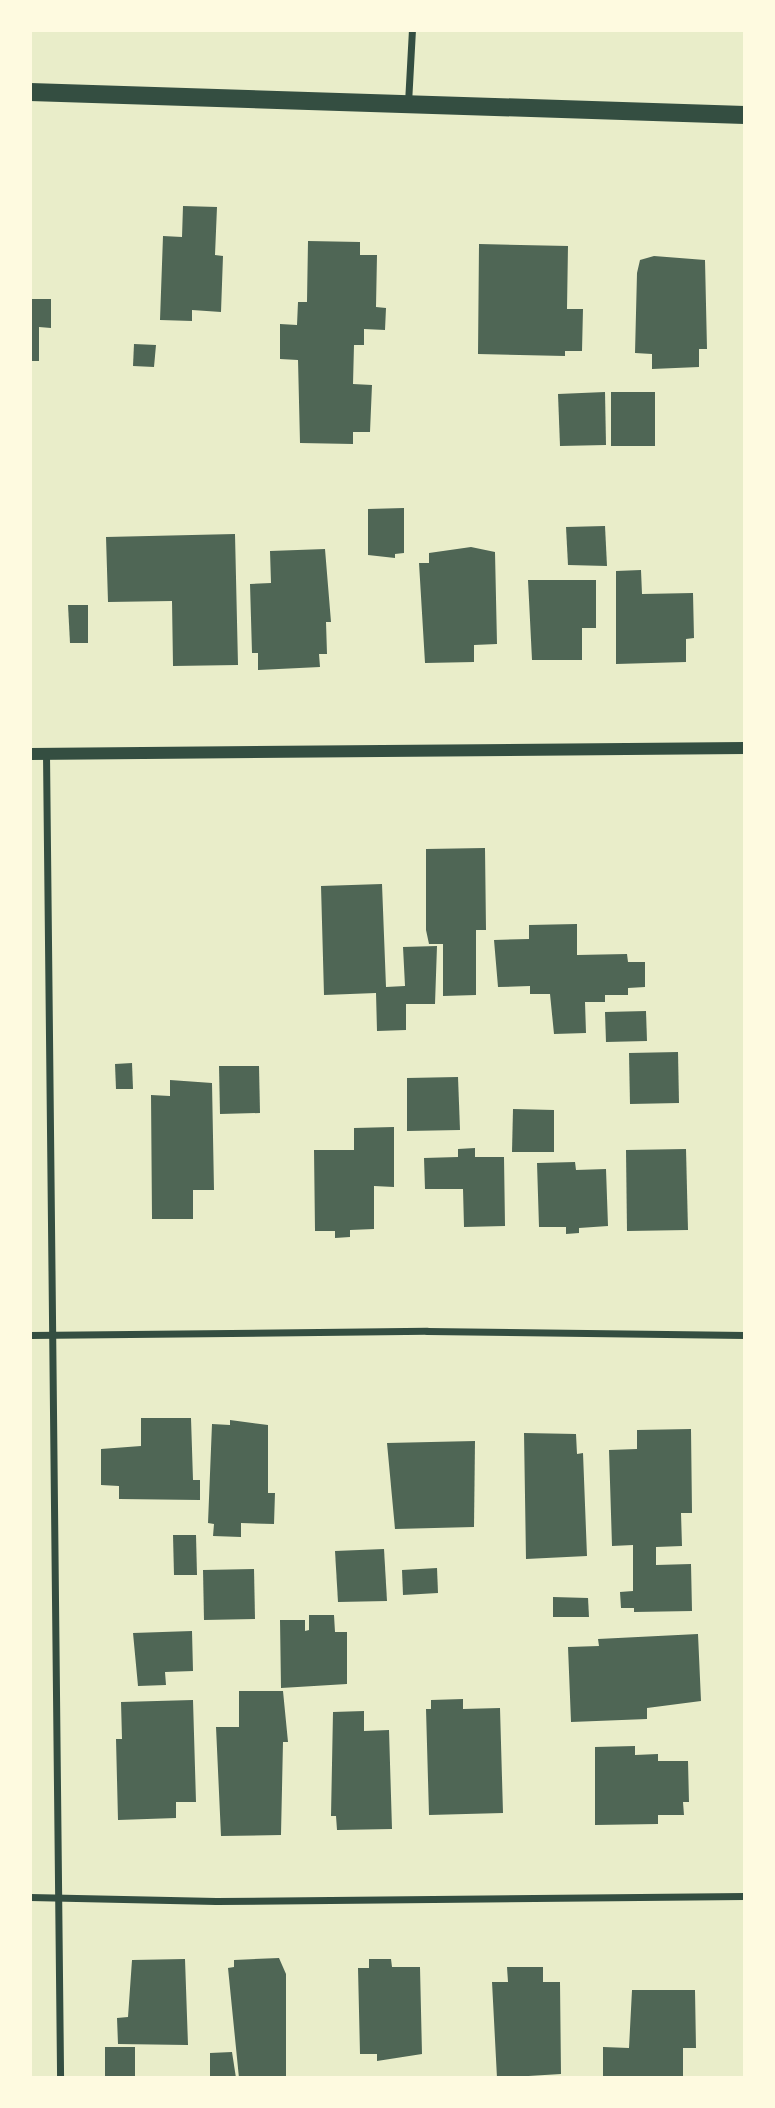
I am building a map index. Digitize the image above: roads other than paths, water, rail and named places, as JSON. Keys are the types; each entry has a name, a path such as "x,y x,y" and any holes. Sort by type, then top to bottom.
{"main road":[{"path":"30,92 745,115"}],"street":[{"path":"408,104 412,30"},
{"path":"30,754 745,748"},
{"path":"46,754 61,2078"},
{"path":"30,1335 427,1331 745,1335"},
{"path":"30,1897 216,1901 745,1896"}]}
